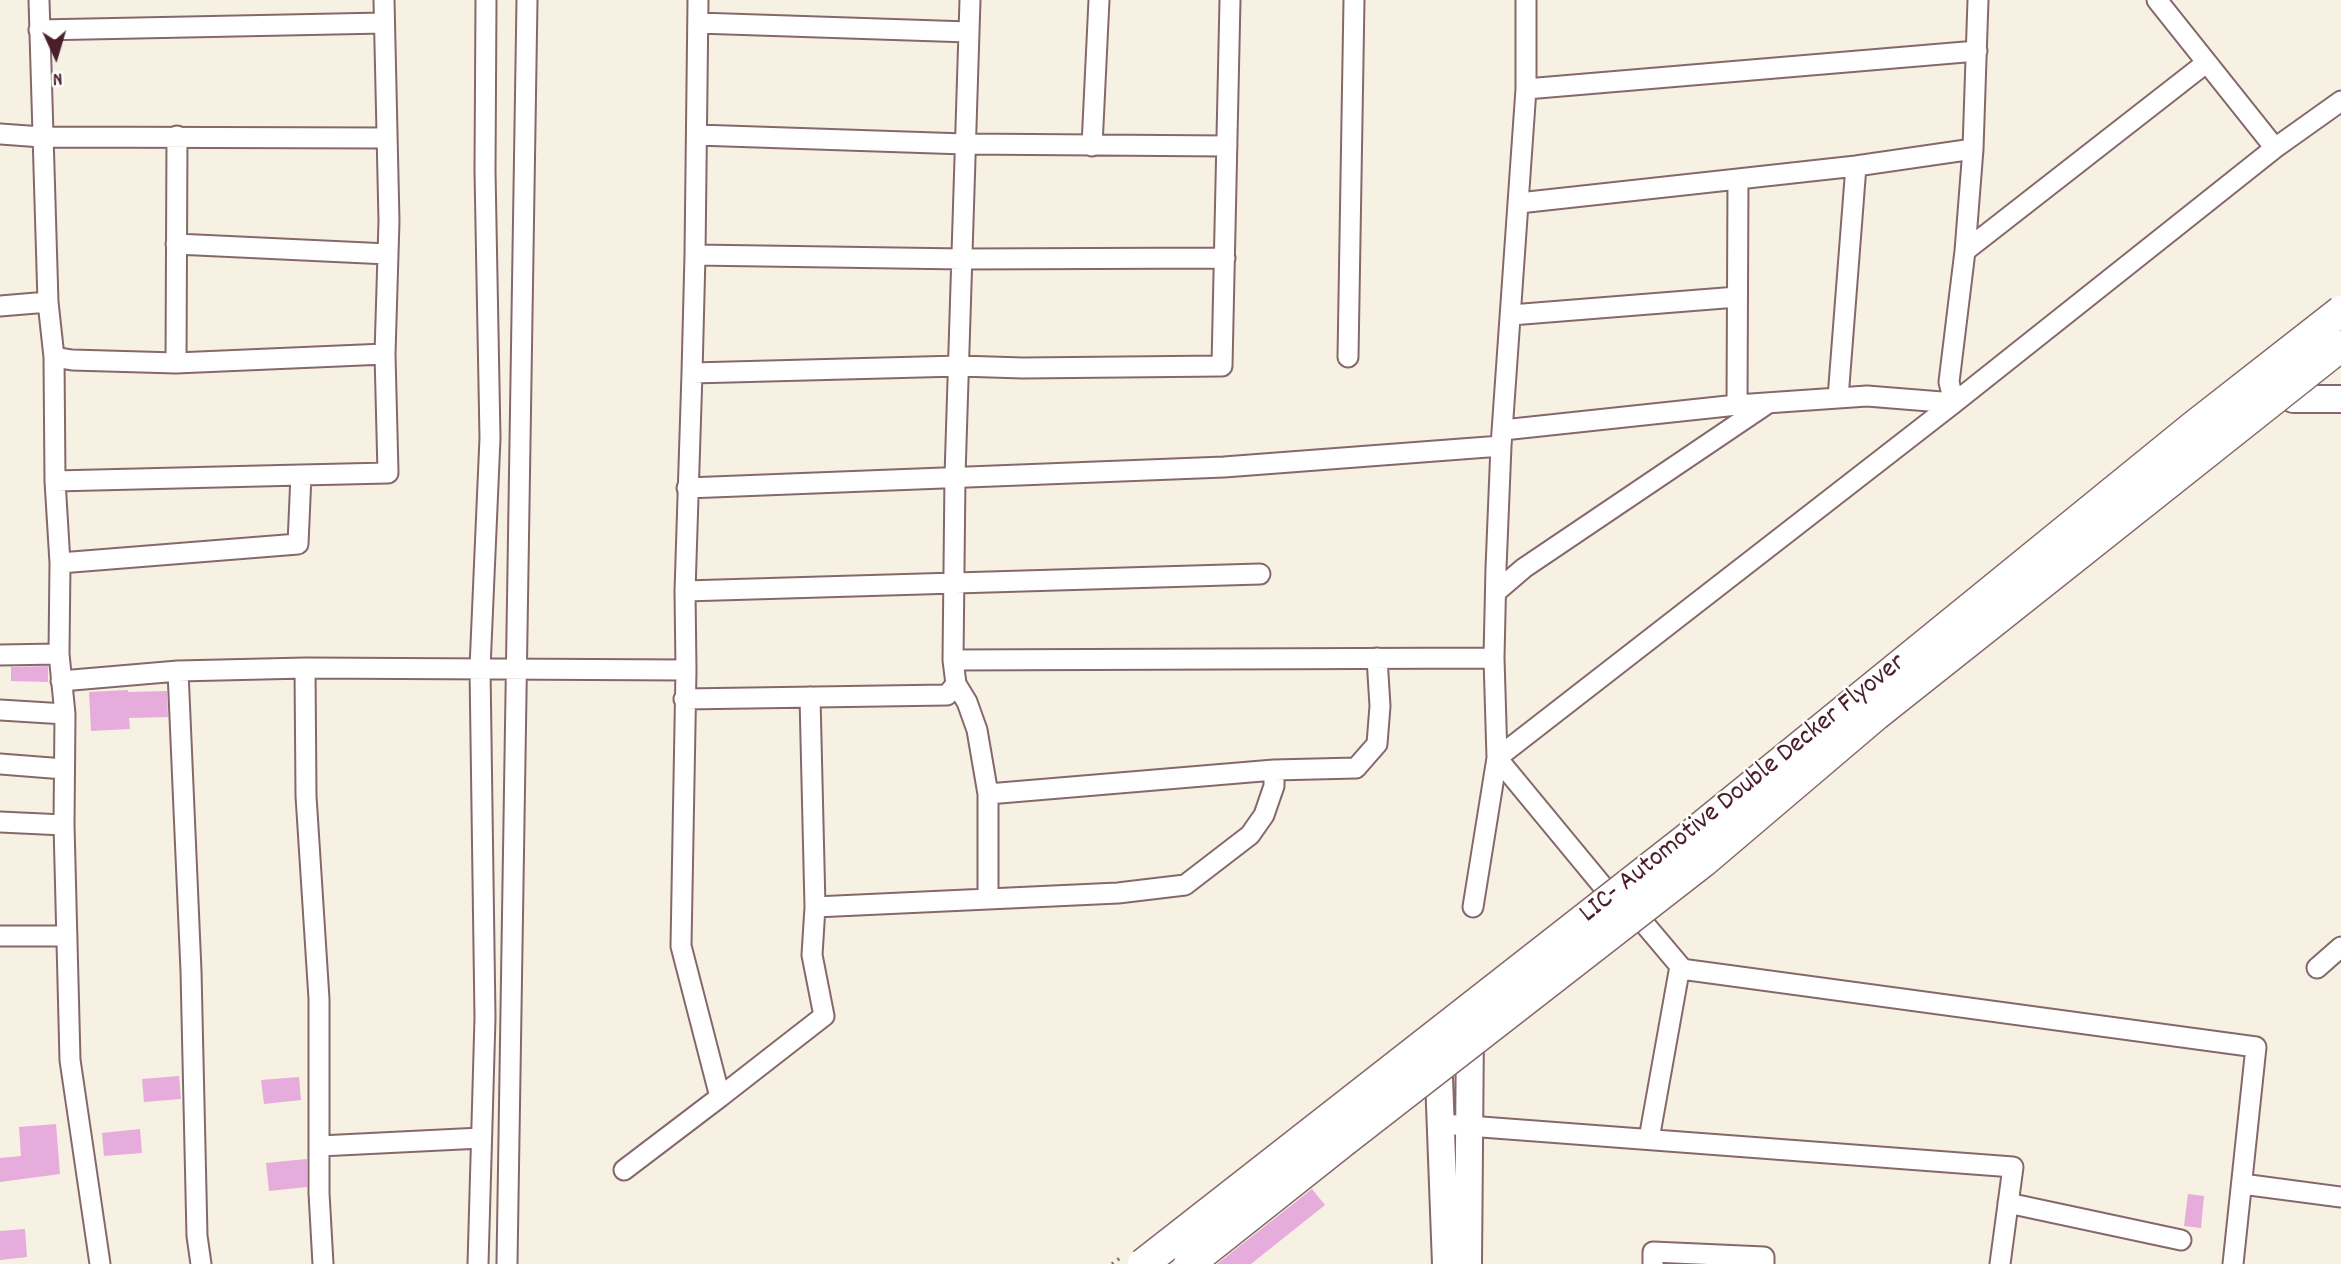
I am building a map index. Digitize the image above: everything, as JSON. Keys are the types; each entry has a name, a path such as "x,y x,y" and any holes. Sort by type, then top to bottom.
{"main road":[{"path":"1127,1264 1606,890 2073,508 2341,294"},
{"name":"LIC- Automotive Double Decker Flyover","path":"1143,1264 1685,841 2183,435 2341,311"},
{"path":"1199,1264 1642,921 2341,361 2310,320"},
{"name":"LIC- Automotive Double Decker Flyover","path":"1189,1264 1703,862 1876,715 2341,346"},
{"path":"2292,399 2341,399"},
{"path":"1468,1264 1470,998"},
{"path":"1436,1024 1446,1264"}],"street":[{"path":"39,0 48,302 54,357 55,481 60,563 59,654 65,714 64,825 70,1060 100,1264"},
{"path":"55,481 388,473 385,354 387,138 383,0"},
{"path":"478,1264 485,1018 481,668 490,439 485,171 486,0"},
{"path":"507,1264 527,0"},
{"path":"698,0 695,255 685,591 681,946 720,1097"},
{"path":"970,0 955,477 953,660 956,684 967,702 976,730 988,794 988,899"},
{"path":"1092,146 1099,0"},
{"path":"692,373 959,366 1222,366 1230,0"},
{"path":"1348,357 1354,0"},
{"path":"1473,907 1497,758 1494,658 1496,592 1502,438 1526,89 1526,0"},
{"path":"1954,403 1949,382 1965,251 1973,149 1978,0"},
{"path":"2157,0 2275,148"},
{"path":"40,30 384,23"},
{"path":"698,23 969,32"},
{"path":"1526,89 1977,51"},
{"path":"1965,251 2206,63"},
{"path":"1497,758 1954,403 2275,148 2341,101"},
{"path":"0,134 387,138"},
{"path":"697,135 965,144 1227,146"},
{"path":"176,363 177,136"},
{"path":"1519,203 1856,166 1973,149"},
{"path":"1838,398 1856,166"},
{"path":"1737,405 1738,179"},
{"path":"176,244 388,254"},
{"path":"695,255 963,259 1224,258"},
{"path":"1511,314 1737,298"},
{"path":"0,306 48,302"},
{"path":"54,357 72,360 176,363 385,354"},
{"path":"687,488 1224,467 1502,438 1737,405 1867,396 1954,403"},
{"path":"1496,592 1524,568 1768,404"},
{"path":"60,563 298,544 301,475"},
{"path":"488,494 520,493"},
{"path":"685,591 1260,573"},
{"path":"0,655 59,654"},
{"path":"988,794 1274,770 1356,768 1377,744 1380,706 1377,658"},
{"path":"953,660 1494,658"},
{"path":"61,681 178,671 304,668 686,670"},
{"path":"304,668 306,796 320,999 323,1264"},
{"path":"178,671 191,971 197,1236 201,1264"},
{"path":"684,699 947,695 956,684"},
{"path":"624,1170 824,1016 812,955 815,907 810,697"},
{"path":"0,710 65,714"},
{"path":"1497,758 1606,890 1642,921 1679,964 1681,970 1649,1139"},
{"path":"0,764 64,768"},
{"path":"815,907 1118,893 1185,885 1250,835 1264,815 1273,786 1274,770"},
{"path":"0,822 64,825"},
{"path":"0,936 67,936"},
{"path":"2317,968 2341,947"},
{"path":"1681,970 2256,1047 2233,1264"},
{"path":"1441,1124 2013,1167 2000,1264"},
{"path":"320,1146 481,1138"},
{"path":"2242,1184 2341,1196"},
{"path":"2008,1203 2181,1240"},
{"path":"1653,1264 1653,1252 1688,1259 1764,1257 1764,1264"}],"building":[{"path":"48,666 48,682 11,681 11,667"},
{"path":"167,691 168,717 129,718 130,729 91,731 89,692"},
{"path":"179,1076 181,1099 144,1102 142,1079"},
{"path":"299,1077 301,1100 264,1104 261,1080"},
{"path":"56,1124 60,1174 0,1182 0,1158 21,1156 19,1127"},
{"path":"140,1129 142,1153 104,1156 102,1133"},
{"path":"307,1159 307,1187 269,1191 266,1163"},
{"path":"1312,1189 1325,1205 1251,1264 1217,1264"},
{"path":"2188,1194 2204,1196 2201,1228 2184,1226"},
{"path":"25,1229 27,1257 0,1260 0,1231"}],"railway":[{"path":"1161,1264 1382,1088 1559,956 1700,843 1945,638 2341,322"},
{"path":"1179,1264 1389,1097 1566,965 1707,852 1952,647 2341,336"}]}
